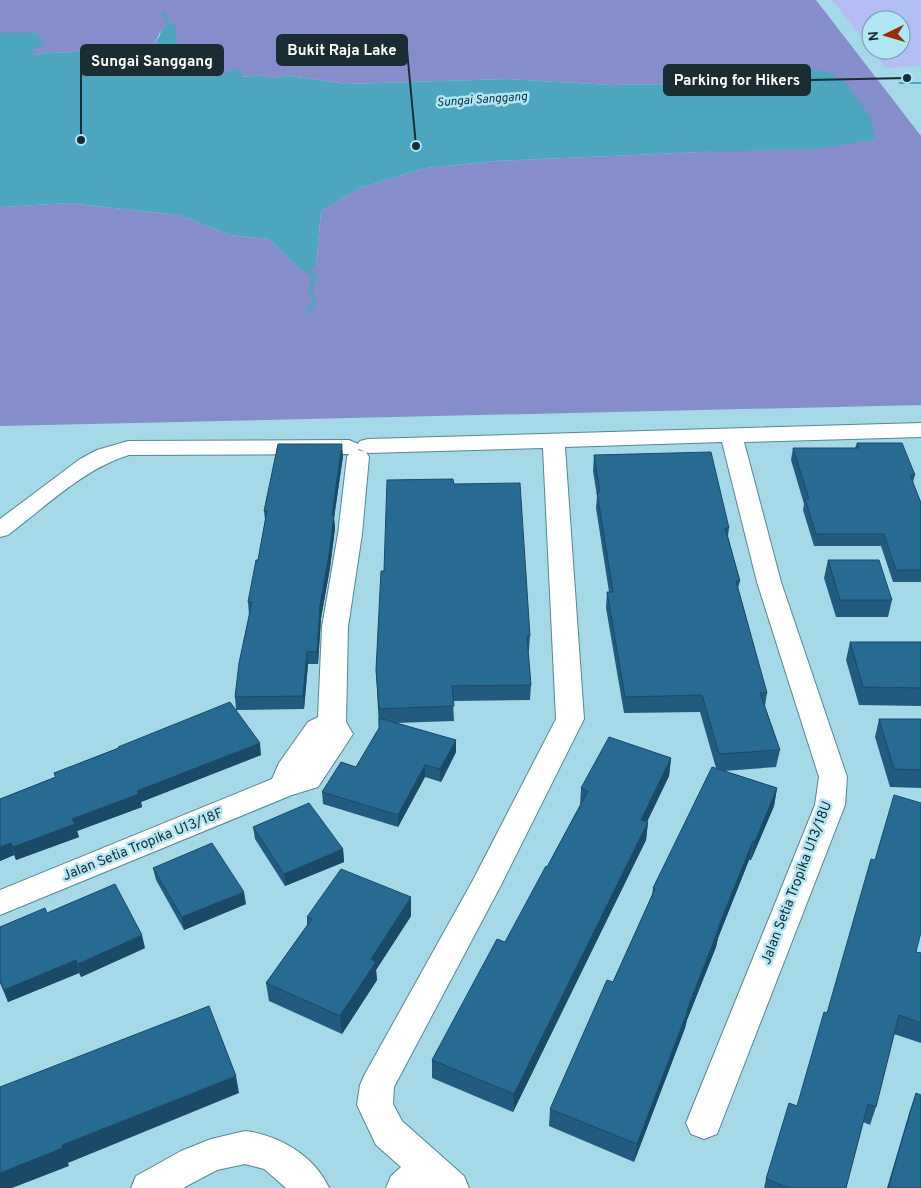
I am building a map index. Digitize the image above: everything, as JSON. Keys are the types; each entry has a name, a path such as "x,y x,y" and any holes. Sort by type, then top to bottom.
{"street":[{"path":"0,530 88,464 104,455 128,448 358,450 921,430"},
{"name":"Jalan Setia Tropika U13/18U","path":"704,1123 830,805 832,777 769,582 732,437"},
{"path":"427,1181 389,1133 376,1105 377,1085 484,887 570,719 554,442"},
{"name":"Jalan Setia Tropika U13/18F","path":"0,903 285,786 289,770 318,729 332,722 335,627 350,534 358,450"},
{"path":"149,1188 212,1154 249,1148 263,1150 277,1156 311,1188"}],"shaded area":[{"path":"0,0 816,0 921,136 921,405 0,426 0,207 68,203 179,215 230,235 269,239 301,270 316,267 321,211 362,187 426,168 495,161 702,152 875,140 778,67 753,71 728,70 674,84 610,85 507,79 347,84 289,76 276,78 266,78 261,75 241,77 243,73 204,76 205,67 154,69 132,66 135,61 154,59 161,30 154,45 143,49 92,48 67,53 49,52 37,55 29,52 36,48 36,33 0,33"},
{"path":"832,0 921,0 921,66 886,68 880,60 911,60 911,10 861,10 861,36"}],"water":[{"path":"168,22 175,25 177,43 154,59 135,61 132,66 154,69 205,67 205,76 226,74 231,69 243,72 242,77 261,75 266,78 276,78 289,76 347,84 507,79 610,85 674,84 728,70 753,71 778,67 806,68 832,73 848,85 872,120 875,140 814,149 495,161 426,168 362,187 321,211 316,267 309,272 301,270 269,239 230,235 179,215 68,203 0,207 0,33 36,33 45,44 30,52 37,55 49,52 67,53 92,48 143,49 154,45"}],"building":[{"path":"857,443 902,443 915,475 910,475 921,503 921,570 896,570 884,534 816,534 805,499 809,499 793,448 859,448"},
{"path":"278,444 342,444 332,515 334,515 329,555 320,605 317,651 307,652 303,696 235,697 239,663 252,602 248,602 256,560 258,560 267,511 264,511"},
{"path":"711,452 729,528 725,528 740,581 736,581 767,693 760,693 780,750 719,754 702,695 625,697 607,592 613,592 597,492 600,492 594,455"},
{"path":"453,479 454,484 520,483 530,636 527,636 531,685 452,686 454,706 379,709 376,670 381,571 384,571 387,480"},
{"path":"828,560 879,560 892,600 840,600"},
{"path":"850,642 921,642 921,688 863,687"},
{"path":"230,702 260,743 137,791 139,794 72,819 75,824 13,847 11,843 0,847 0,799 56,777 54,773"},
{"path":"379,718 456,740 440,769 425,765 398,815 322,792 341,762 356,767 379,728"},
{"path":"879,719 921,719 921,770 894,769"},
{"path":"609,737 671,758 641,820 648,822 514,1094 432,1060 497,939 505,942 547,867 588,791 581,788"},
{"path":"712,767 777,788 755,842 753,841 718,928 637,1144 550,1109 607,980 613,982 655,889 653,888"},
{"path":"894,795 921,803 921,932 916,952 921,953 921,1023 899,1015 876,1107 868,1104 846,1188 789,1188 766,1179 789,1103 797,1106 824,1012 827,1013 871,859 875,860"},
{"path":"309,803 343,849 284,874 253,827"},
{"path":"212,843 244,892 182,917 153,868"},
{"path":"341,869 411,897 371,959 376,962 340,1016 266,983 312,919 307,917"},
{"path":"115,884 142,935 78,964 76,960 4,990 0,980 0,927 45,908 47,913"},
{"path":"209,1006 236,1076 62,1145 63,1148 0,1173 0,1087"},
{"path":"916,1093 921,1095 921,1188 888,1188"}],"waterway":[{"path":"163,12 168,22"},
{"name":"Sungai Sanggang","path":"900,83 921,83"},
{"path":"308,312 315,301 310,291 315,277 309,272"}],"place":[{"name":"Parking for Hikers","path":"907,78"},
{"name":"Sungai Sanggang","path":"81,140"},
{"name":"Bukit Raja Lake","path":"416,146"}]}
